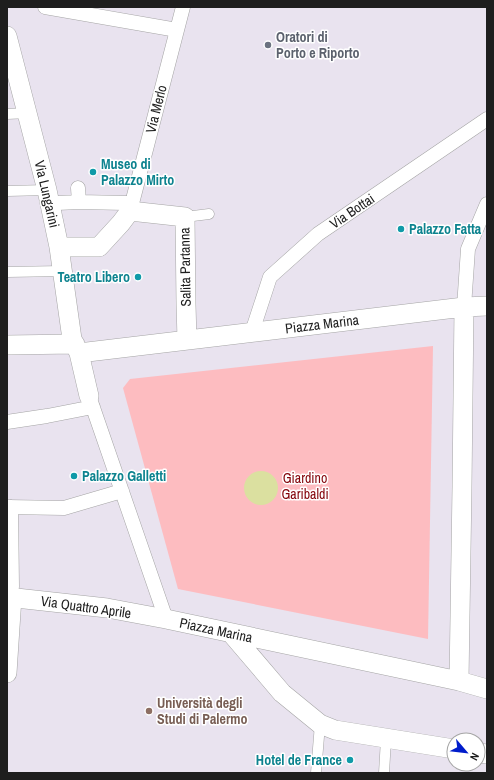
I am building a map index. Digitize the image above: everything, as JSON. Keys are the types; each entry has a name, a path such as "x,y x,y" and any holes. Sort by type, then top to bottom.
{"street":[{"path":"45,7 177,30"},
{"name":"Via Merlo","path":"128,207 183,7"},
{"name":"Via Lungarini","path":"7,36 52,196 72,339 77,348"},
{"name":"Via Bottai","path":"252,332 270,277 318,234 487,119"},
{"path":"78,188 79,202"},
{"path":"52,196 79,202 128,207 121,223 98,247 59,247"},
{"path":"459,681 464,307 468,249 487,204"},
{"name":"Salita Partanna","path":"128,207 185,217 187,340"},
{"name":"Piazza Marina","path":"487,306 464,307 187,340 77,348 91,402 166,619 459,681 487,689"},
{"path":"7,345 77,348"},
{"path":"7,422 47,416 91,402"},
{"path":"7,673 10,594 9,507 64,508 122,491"},
{"name":"Via Quattro Aprile","path":"10,594 108,608 166,619"},
{"path":"231,633 282,693 320,724 335,730 446,748"}],"lane":[{"path":"7,114 28,113"},
{"path":"7,192 52,196"},
{"path":"185,217 209,214"},
{"path":"7,272 62,271"},
{"path":"316,773 320,724"},
{"path":"384,773 386,739"}],"green space":[{"name":"Giardino Garibaldi","path":"433,346 428,639 178,589 123,388 130,379"}],"shaded area":[{"path":"258,471 264,471 268,472 275,478 278,488 277,495 271,502 264,505 258,505 254,504 247,498 244,491 244,485 245,481 251,474"}],"place":[{"name":"Oratori di Porto e Riporto","path":"268,45"},
{"name":"Museo di Palazzo Mirto","path":"93,172"},
{"name":"Palazzo Fatta","path":"401,229"},
{"name":"Teatro Libero","path":"138,277"},
{"name":"Palazzo Galletti","path":"74,476"},
{"name":"Università degli Studi di Palermo","path":"149,711"},
{"name":"Hotel de France","path":"350,760"}]}
